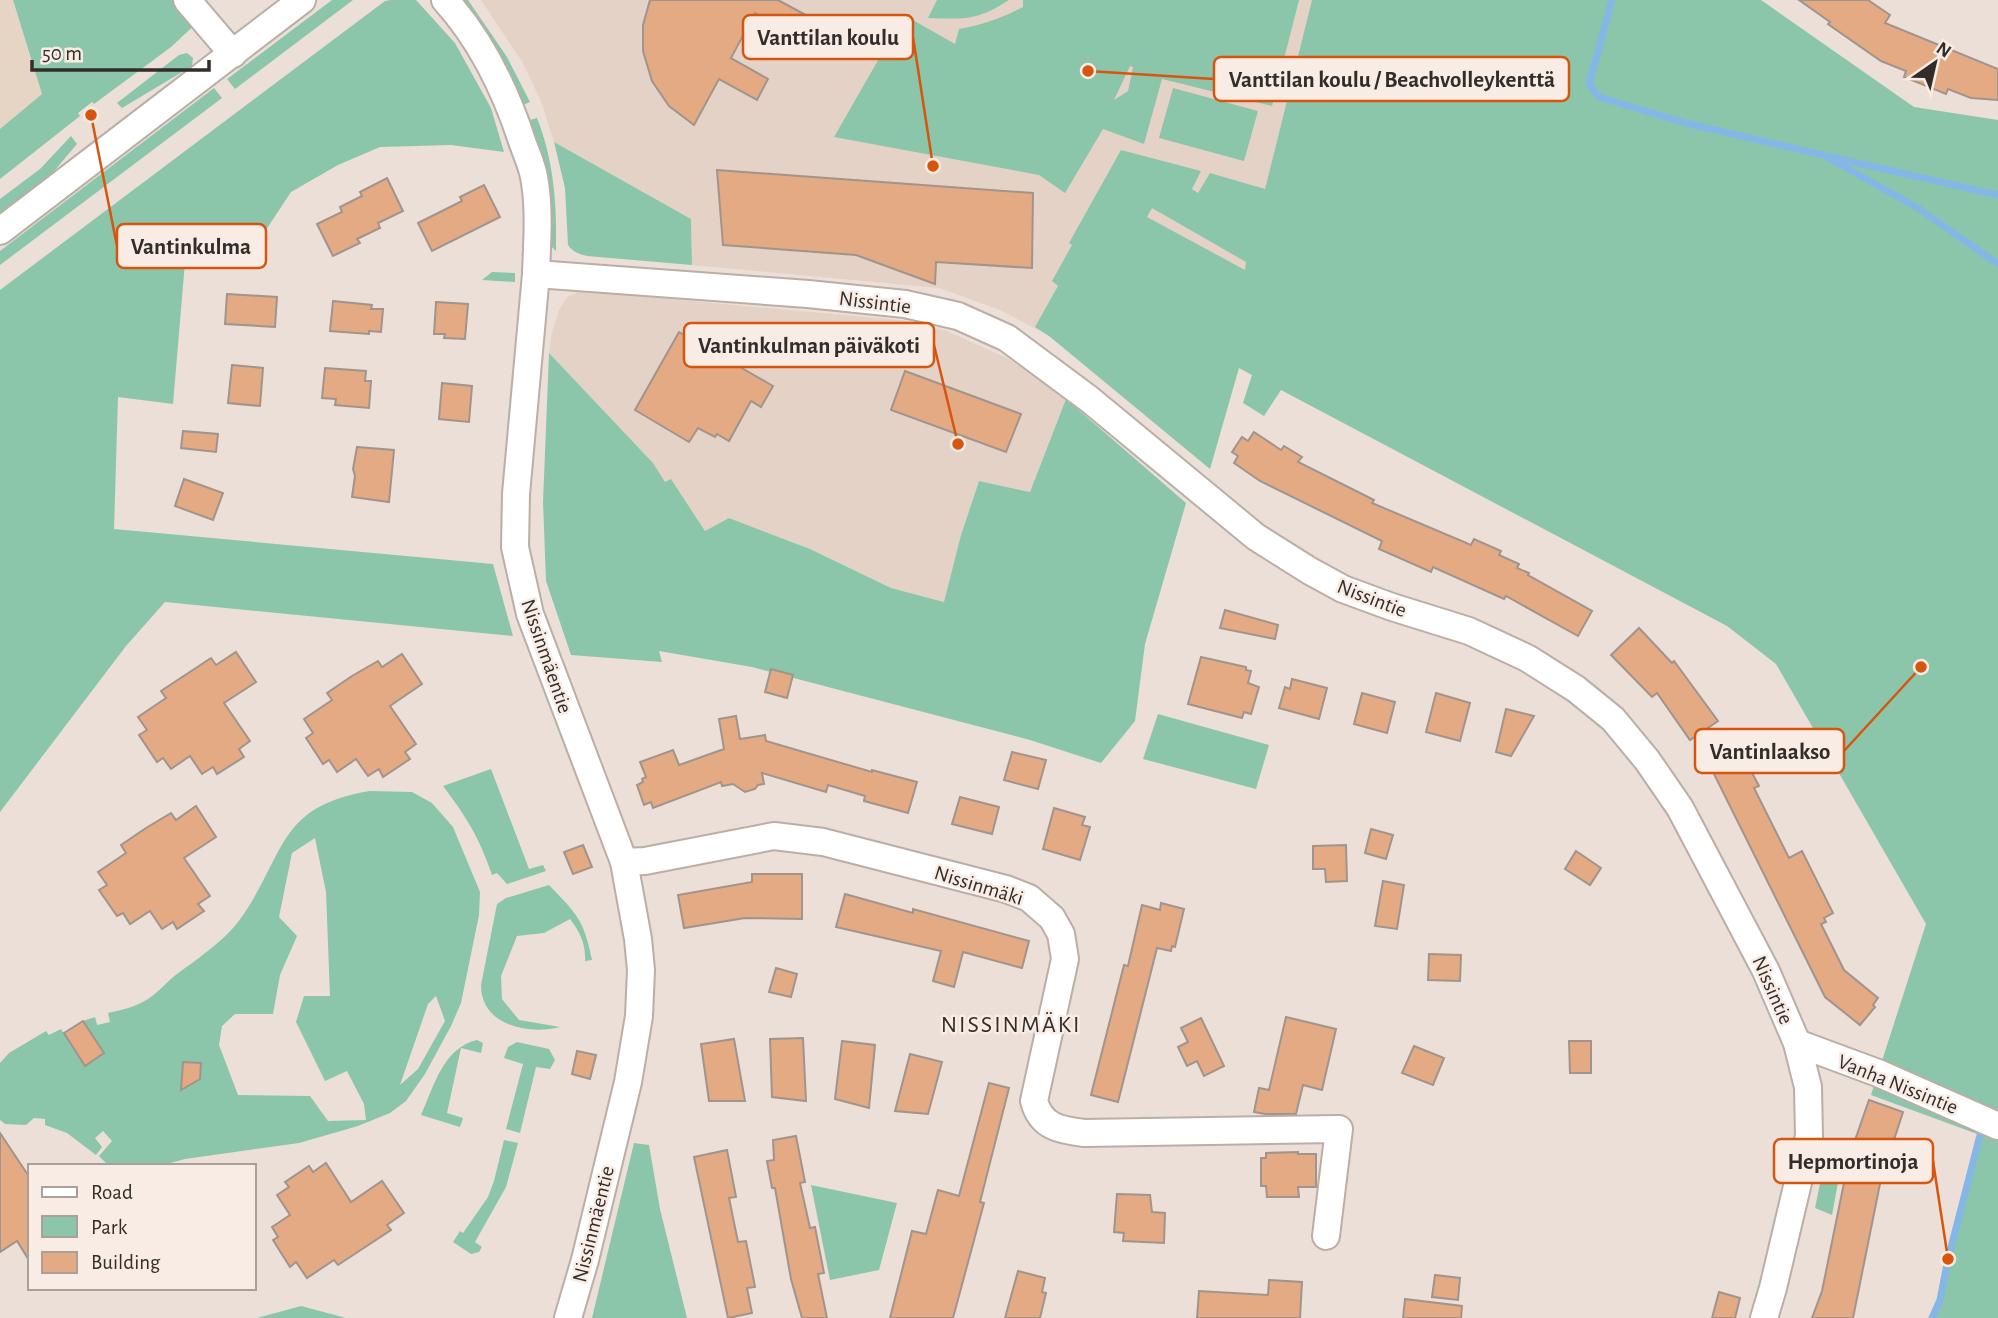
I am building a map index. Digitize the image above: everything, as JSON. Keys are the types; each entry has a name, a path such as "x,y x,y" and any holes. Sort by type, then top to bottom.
{"street":[{"path":"187,0 233,54"},
{"path":"0,231 302,0"},
{"name":"Nissinmäentie","path":"445,0 461,17 493,66 516,121 534,177 536,274 516,494 515,547 530,614 624,862 640,959 639,1016 628,1082 585,1260 568,1318"},
{"name":"Nissintie","path":"536,274 652,281 905,304 958,316 1007,338 1089,399 1256,537 1299,565 1343,589 1469,631 1527,658 1576,689 1612,719 1647,760 1680,808 1766,971 1797,1044 1808,1087 1809,1136 1764,1318"},
{"name":"Nissinmäki","path":"624,862 645,861 774,836 823,842 1012,891 1029,898 1052,918 1061,934 1065,959 1034,1101 1041,1118 1058,1130 1084,1133 1339,1129 1326,1236"},
{"name":"Vanha Nissintie","path":"1797,1044 1878,1073 1998,1126"}],"shaded area":[{"path":"0,0 13,0 42,94 0,129"},
{"path":"481,0 1312,0 1245,270 1049,336 1000,310 939,288 692,265 691,219 554,142 541,101 523,63"},
{"path":"581,291 909,321 947,331 1007,358 1066,399 1030,492 979,481 961,535 945,602 891,588 810,549 729,518 705,531 671,479 665,483 653,463 549,353 559,310 567,297"}],"green space":[{"path":"13,0 181,0 200,20 171,47 78,113 80,116 0,179 0,129 42,94"},
{"path":"332,0 353,0 235,89 227,79"},
{"path":"416,0 455,43 491,108 504,152 451,145 380,147 338,165 291,192 256,245 185,262 173,404 118,397 114,529 493,564 513,636 165,602 126,646 0,812 0,290 385,1"},
{"path":"457,0 468,0 507,57 530,102 523,105 500,60"},
{"path":"937,0 1009,0 988,12 970,17 928,18"},
{"path":"1023,0 1299,0 1272,106 1162,79 1144,144 1103,129 1065,193 1039,175 834,137 904,15 955,44 959,29 992,21 1023,7","holes":["1130,66 1133,67 1128,91 1114,100"]},
{"path":"1312,0 1761,0 1914,107 1998,120 1998,1318 1932,1318 1940,1300 1980,1135 1871,1095 1926,924 1776,664 1727,626 1281,390 1264,416 1243,403 1252,375 1239,368 1210,469 1035,327 1058,286 1052,281 1072,245 1069,243 1121,150 1201,171 1192,189 1198,193 1210,173 1265,189","holes":["1152,208 1246,262 1245,270 1147,217"]},
{"path":"187,53 193,58 192,66 122,108 117,103 179,55"},
{"path":"214,88 222,98 0,265 0,251"},
{"path":"1173,88 1258,111 1244,161 1159,138"},
{"path":"537,118 553,183 556,251 551,246 549,237 543,166 530,120"},
{"path":"71,136 77,144 49,177 0,214 0,199 40,169"},
{"path":"554,142 691,219 692,265 587,256 572,249 568,245 565,188"},
{"path":"492,272 515,273 515,282 482,280"},
{"path":"549,353 653,463 665,482 671,479 705,531 729,518 810,549 891,588 944,602 961,535 979,481 1030,492 1066,399 1186,503 1145,644 1135,721 1101,763 1030,740 752,667 659,651 662,662 571,655 546,581 543,502"},
{"path":"1158,714 1269,745 1256,789 1143,759"},
{"path":"491,769 529,869 543,865 546,871 507,884 497,873 492,875 472,828 443,786"},
{"path":"370,791 412,792 432,803 453,827 480,892 479,915 461,1003 425,1074 406,1101 390,1113 358,1126 299,1143 166,1164 106,1163 99,1156 112,1141 103,1131 95,1138 102,1147 96,1155 67,1133 45,1125 45,1119 34,1118 26,1125 5,1124 0,1120 0,1063 9,1053 46,1031 49,1035 61,1029 85,1065 103,1053 83,1021 95,1017 97,1025 110,1022 108,1013 148,999 218,943 241,918 288,836 300,821 317,808 340,798","holes":["315,838 326,892 330,996 304,996 296,1022 325,1081 347,1071 364,1104 366,1120 328,1121 310,1096 238,1095 219,1045 222,1026 235,1014 273,1014 280,975 297,936 279,917 292,853","436,996 445,1021 418,1069 400,1085 428,1004"]},
{"path":"549,885 578,918 586,935 592,960 585,961 582,939 570,919 544,933 517,936 501,976 502,999 519,1020 560,1027 535,1030 521,1028 498,1018 489,1010 483,999 481,985 497,904 506,898"},
{"path":"477,1040 483,1043 481,1053 461,1048 447,1113 463,1118 460,1127 421,1115 435,1081 448,1060 465,1044"},
{"path":"517,1042 549,1049 555,1060 550,1069 536,1067 520,1133 506,1129 523,1064 504,1058 508,1047"},
{"path":"504,1140 518,1143 506,1187 475,1242 482,1247 479,1252 471,1254 453,1242 460,1231 463,1233 488,1197"},
{"path":"634,1143 649,1145 660,1209 687,1318 592,1318"},
{"path":"1822,1174 1839,1177 1832,1215 1815,1208"},
{"path":"811,1185 897,1203 879,1270 830,1280"},
{"path":"301,1306 346,1318 257,1318"}],"building":[{"path":"650,0 778,0 817,21 806,41 755,13 731,58 768,79 757,100 719,79 694,125 669,106 652,81 643,51 643,25"},
{"path":"1799,0 1868,0 1890,15 1885,23 1998,69 1998,100 1971,98 1948,89 1946,94 1904,77 1906,71 1881,61"},
{"path":"717,170 1033,193 1032,268 936,262 935,284 856,255 723,245"},
{"path":"387,178 403,211 378,223 380,228 357,239 360,243 333,256 317,224 342,212 340,207 362,196 360,192"},
{"path":"484,185 500,217 432,251 418,223 462,201 460,197"},
{"path":"227,294 277,297 275,327 225,324"},
{"path":"333,301 372,305 371,309 383,309 381,332 369,331 369,334 330,331"},
{"path":"436,302 468,304 465,339 444,338 445,334 434,334"},
{"path":"679,332 773,386 761,407 751,401 729,441 698,428 689,442 635,410"},
{"path":"232,365 263,368 260,406 228,403"},
{"path":"325,368 366,371 365,381 371,381 369,408 335,405 336,399 322,398"},
{"path":"905,371 1021,414 1006,452 891,410"},
{"path":"442,383 472,386 469,422 439,419"},
{"path":"183,431 218,434 216,452 181,448"},
{"path":"1254,432 1281,450 1284,446 1302,457 1298,462 1374,500 1372,503 1471,545 1474,539 1501,551 1499,555 1519,564 1517,568 1592,611 1578,636 1506,596 1504,599 1433,567 1431,572 1379,549 1382,541 1260,481 1234,463 1238,456 1232,452 1242,437 1248,441"},
{"path":"357,447 394,450 389,502 352,497"},
{"path":"184,479 223,493 213,520 175,506"},
{"path":"1225,610 1278,625 1275,639 1220,628"},
{"path":"1639,628 1672,663 1674,661 1718,721 1690,740 1657,693 1652,697 1611,655"},
{"path":"236,652 256,682 224,703 250,741 239,749 244,757 217,774 213,767 202,774 190,756 171,769 163,758 157,762 139,735 147,730 138,717 166,698 161,691 211,658 216,665"},
{"path":"402,654 422,684 390,706 416,744 405,752 410,759 383,777 379,769 368,776 356,759 337,772 329,760 323,764 306,738 313,733 304,719 332,700 327,693 352,676 378,661 382,667"},
{"path":"1201,657 1246,667 1246,670 1251,671 1248,683 1259,687 1251,714 1244,712 1242,718 1188,704"},
{"path":"771,669 793,675 787,698 765,692"},
{"path":"1292,679 1327,688 1319,719 1279,708 1285,687 1290,689"},
{"path":"1362,693 1395,702 1387,733 1354,724"},
{"path":"1436,693 1470,703 1460,741 1426,732"},
{"path":"1506,709 1534,716 1511,756 1496,752"},
{"path":"736,716 740,739 765,735 766,741 872,772 917,782 908,813 864,801 865,796 828,785 826,792 762,773 764,784 745,792 733,784 722,786 721,782 653,808 651,802 644,805 637,785 646,777 640,762 673,750 679,765 724,749 719,719"},
{"path":"1739,748 1759,786 1754,788 1789,858 1802,851 1833,913 1824,918 1826,922 1821,924 1844,970 1878,998 1873,1005 1875,1007 1860,1025 1825,997 1709,764"},
{"path":"1012,752 1046,760 1038,789 1004,780"},
{"path":"960,797 999,807 992,834 952,824"},
{"path":"196,806 216,837 184,858 210,896 198,904 204,911 177,929 173,922 162,929 150,911 130,924 123,913 117,916 99,890 107,885 98,872 126,853 121,845 146,828 171,813 176,820"},
{"path":"1054,808 1085,817 1082,825 1090,827 1080,860 1043,849"},
{"path":"1371,829 1393,835 1386,859 1365,853"},
{"path":"583,845 592,867 573,874 564,852"},
{"path":"1346,845 1347,881 1326,882 1325,869 1313,869 1313,846"},
{"path":"1576,851 1601,868 1590,885 1565,869"},
{"path":"752,874 802,874 802,919 745,918 684,928 678,895 752,882"},
{"path":"1383,881 1404,885 1397,929 1375,926"},
{"path":"845,894 913,913 913,909 1029,941 1022,968 963,952 954,987 933,981 941,951 836,927"},
{"path":"1161,903 1184,909 1175,947 1172,946 1171,951 1157,948 1118,1102 1091,1095 1124,965 1128,966 1142,905 1160,910"},
{"path":"1429,954 1461,955 1460,981 1428,980"},
{"path":"776,968 797,974 791,997 769,992"},
{"path":"1286,1017 1336,1029 1322,1090 1303,1085 1296,1114 1254,1112 1259,1088 1269,1090"},
{"path":"1201,1018 1224,1066 1204,1076 1197,1061 1187,1066 1178,1047 1188,1042 1181,1028"},
{"path":"83,1021 104,1053 85,1066 64,1033"},
{"path":"803,1038 806,1101 772,1097 770,1039"},
{"path":"734,1039 745,1101 709,1101 701,1044"},
{"path":"842,1041 875,1045 869,1108 835,1099"},
{"path":"1569,1041 1591,1041 1591,1073 1570,1073"},
{"path":"1414,1046 1444,1058 1433,1085 1402,1073"},
{"path":"577,1051 596,1055 590,1079 572,1074"},
{"path":"910,1054 942,1062 928,1114 895,1111"},
{"path":"183,1062 201,1063 200,1079 181,1090"},
{"path":"989,1083 1009,1088 980,1202 984,1203 953,1318 890,1318 912,1231 926,1234 938,1190 959,1196"},
{"path":"1869,1100 1903,1112 1889,1155 1886,1154 1853,1318 1812,1318 1822,1291 1845,1178 1848,1179 1856,1144 1854,1143"},
{"path":"0,1133 28,1175 28,1259 17,1241 0,1252"},
{"path":"796,1136 805,1182 800,1183 810,1228 815,1227 824,1273 818,1274 827,1318 802,1318 791,1279 775,1188 772,1188 767,1161 774,1160 773,1140"},
{"path":"727,1150 736,1197 729,1198 738,1242 746,1241 755,1287 747,1288 752,1313 728,1318 694,1157"},
{"path":"1266,1153 1316,1154 1316,1187 1298,1187 1299,1197 1267,1197 1266,1186 1261,1186 1261,1158 1266,1158"},
{"path":"326,1163 351,1202 382,1181 404,1213 387,1225 391,1230 338,1265 334,1260 307,1278 296,1262 290,1267 273,1240 278,1237 272,1227 290,1215 277,1195 289,1187 285,1182 309,1166 313,1172"},
{"path":"1117,1194 1150,1195 1152,1212 1165,1213 1164,1243 1123,1241 1124,1233 1114,1232"},
{"path":"1018,1271 1045,1278 1042,1292 1046,1293 1040,1318 1005,1318"},
{"path":"1435,1275 1460,1278 1458,1300 1432,1297"},
{"path":"1269,1280 1302,1282 1300,1318 1197,1318 1199,1291 1268,1295"},
{"path":"1719,1292 1740,1298 1735,1318 1712,1318"},
{"path":"1405,1299 1462,1306 1461,1318 1403,1318"}],"waterway":[{"path":"1612,0 1589,84 1599,97 1685,123 1823,155 1918,208 1998,264"},
{"path":"1831,157 1998,195"},
{"path":"1932,1318 1940,1300 1980,1135"}],"place":[{"name":"Vanttilan koulu / Beachvolleykenttä","path":"1088,71"},
{"name":"Vantinkulma","path":"91,115"},
{"name":"Vanttilan koulu","path":"933,166"},
{"name":"Vantinkulman päiväkoti","path":"958,444"},
{"name":"Vantinlaakso","path":"1921,667"},
{"name":"Hepmortinoja","path":"1948,1259"}],"district":[{"name":"NISSINMÄKI","path":"1011,1024"}]}
